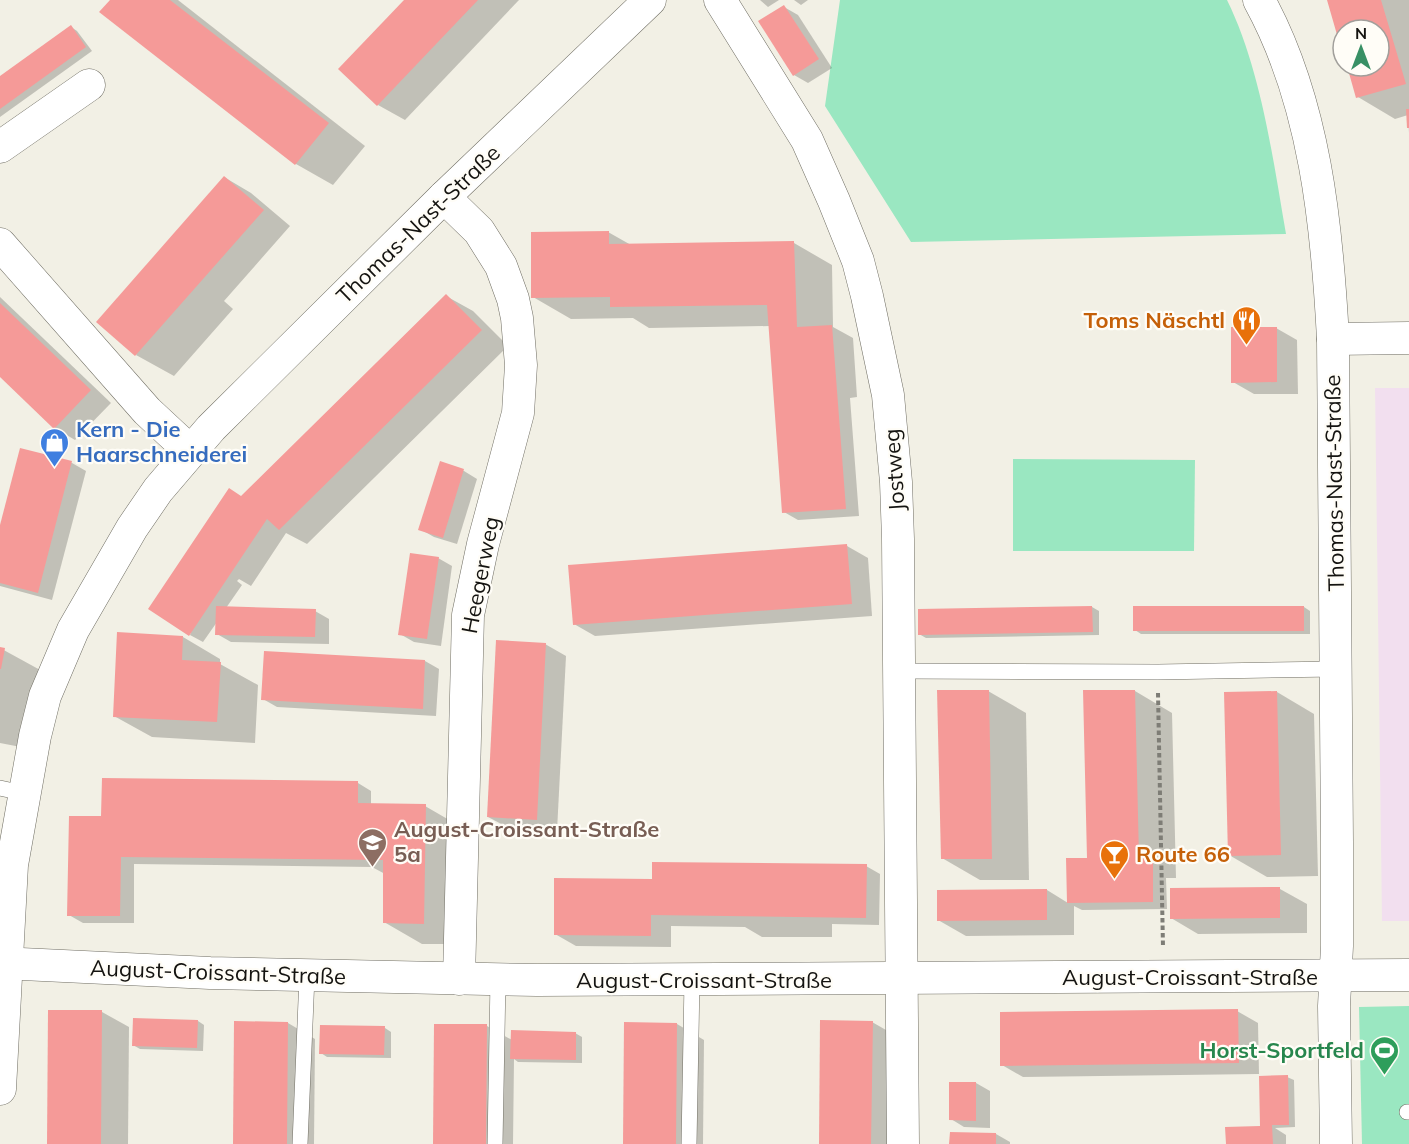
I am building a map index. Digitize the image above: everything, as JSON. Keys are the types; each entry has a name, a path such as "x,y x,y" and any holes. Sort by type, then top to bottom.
{"street":[{"name":"Thomas-Nast-Straße","path":"0,1089 3,963 12,865 12,791 45,696 73,630 132,528 158,490 190,451 444,197 650,0"},
{"name":"Jostweg","path":"720,0 807,140 846,231 858,261 867,296 888,395 893,438 898,539 903,1144"},
{"name":"Thomas-Nast-Straße","path":"1259,0 1286,63 1307,136 1317,182 1325,240 1333,339 1336,1144"},
{"path":"0,147 89,85"},
{"name":"Heegerweg","path":"444,197 479,231 501,266 517,318 521,364 518,413 483,544 468,615 459,980"},
{"path":"0,244 147,411 190,451"},
{"path":"1333,339 1409,338"},
{"name":"August-Croissant-Straße","path":"3,963 459,980 692,981 1409,975"}],"lane":[{"path":"899,671 1158,672 1336,669"},
{"path":"300,1144 307,976"},
{"path":"495,1144 498,980"},
{"path":"689,1144 692,981"}],"path":[{"path":"1158,672 1163,977"}],"shaded area":[{"path":"1375,388 1409,388 1409,921 1382,921"}],"green space":[{"path":"840,0 1227,0 1249,55 1257,85 1271,145 1286,234 911,242 825,106"},
{"path":"1013,459 1195,460 1194,551 1013,551"},
{"name":"Horst-Sportfeld","path":"1409,1006 1409,1144 1362,1144 1359,1007"}],"building":[{"path":"110,0 170,0 329,123 295,165 99,12"},
{"path":"404,0 478,0 377,106 338,69"},
{"path":"1327,0 1381,0 1386,18 1332,18"},
{"path":"784,5 819,59 793,76 758,21"},
{"path":"71,25 86,47 0,109 0,76"},
{"path":"1391,34 1406,84 1356,98 1350,78 1391,78"},
{"path":"1406,109 1409,109 1409,128 1407,128"},
{"path":"224,176 264,210 135,356 96,322"},
{"path":"609,231 609,244 794,241 797,327 832,325 846,509 782,513 767,305 610,307 610,297 531,298 531,232"},
{"path":"446,294 482,330 279,530 267,519 189,636 148,609 229,488 241,496"},
{"path":"0,303 91,390 54,429 0,377"},
{"path":"1231,327 1277,327 1277,382 1231,383"},
{"path":"20,448 72,461 38,593 0,583 0,525"},
{"path":"440,461 464,469 443,538 418,530"},
{"path":"847,544 852,604 573,625 568,565"},
{"path":"410,553 439,557 427,639 398,635"},
{"path":"216,606 316,609 315,637 215,635"},
{"path":"1092,606 1093,632 918,635 918,609"},
{"path":"1133,606 1304,606 1304,631 1133,631"},
{"path":"117,632 183,636 182,660 221,662 217,722 113,717"},
{"path":"496,640 546,643 537,820 487,817"},
{"path":"0,647 5,648 1,669 0,669"},
{"path":"264,651 425,660 423,709 261,700"},
{"path":"937,690 989,690 992,859 941,859"},
{"path":"1083,690 1135,690 1139,857 1153,857 1153,902 1067,903 1066,858 1087,858"},
{"path":"1277,691 1281,855 1228,856 1224,692"},
{"path":"102,778 358,781 358,803 426,804 424,924 383,923 383,860 121,857 120,916 67,916 69,816 101,816"},
{"path":"652,862 867,864 866,918 651,915 651,936 554,935 554,878 652,879"},
{"path":"1280,887 1280,918 1170,919 1170,888"},
{"path":"1047,889 1047,920 937,921 937,890"},
{"path":"1238,1009 1239,1063 1000,1066 1000,1012"},
{"path":"48,1010 102,1010 101,1144 47,1144"},
{"path":"133,1018 198,1020 197,1048 132,1046"},
{"path":"820,1020 873,1021 871,1144 819,1144"},
{"path":"234,1021 288,1022 287,1144 233,1144"},
{"path":"624,1022 677,1023 676,1144 623,1144"},
{"path":"434,1024 487,1024 486,1144 433,1144"},
{"path":"320,1025 385,1026 384,1055 319,1054"},
{"path":"511,1030 576,1032 576,1060 510,1059"},
{"path":"1288,1075 1289,1125 1272,1125 1273,1144 1226,1144 1225,1127 1260,1126 1259,1076"},
{"path":"949,1082 976,1082 976,1121 949,1120"},
{"path":"950,1132 996,1133 996,1144 949,1144"}],"place":[{"name":"Toms Näschtl","path":"1246,346"},
{"name":"Kern - Die Haarschneiderei","path":"55,468"},
{"name":"August-Croissant-Straße 5a","path":"373,868"},
{"name":"Route 66","path":"1115,880"},
{"name":"Horst-Sportfeld","path":"1385,1076"}]}
